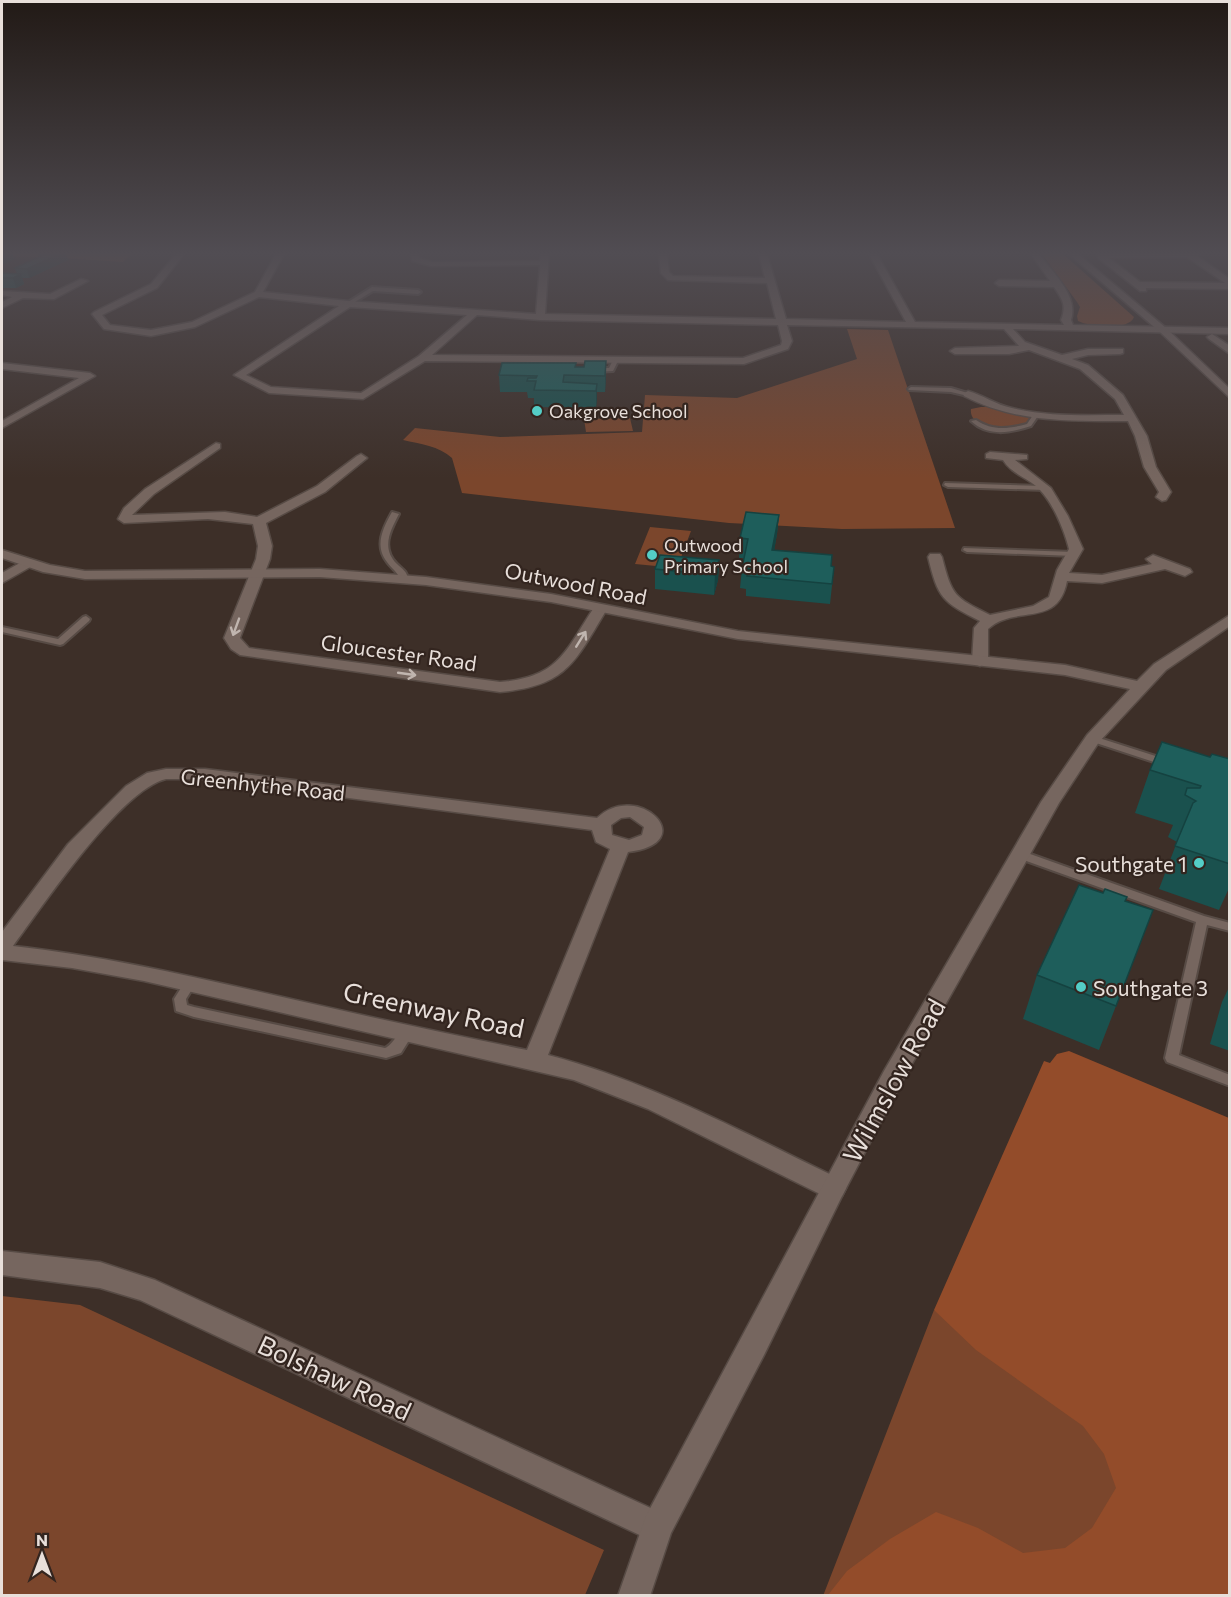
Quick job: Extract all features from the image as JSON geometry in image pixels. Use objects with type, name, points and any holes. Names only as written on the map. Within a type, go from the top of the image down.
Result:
[{"type":"street","points":[[118,329],[151,333],[173,329]]},
{"type":"street","points":[[310,329],[239,375],[269,390],[363,396],[423,358],[456,329]]},
{"type":"street","points":[[423,358],[546,365],[744,361],[785,347],[787,341],[785,329]]},
{"type":"street","points":[[1009,329],[1018,341],[1084,367],[1119,397],[1141,436],[1150,467],[1165,492],[1162,497]]},
{"type":"street","points":[[1056,329],[1230,331]]},
{"type":"street","points":[[1163,330],[1230,395]]},
{"type":"street","points":[[1212,337],[1230,351]]},
{"type":"street","points":[[954,351],[1009,351],[1030,347]]},
{"type":"street","points":[[1064,358],[1088,352],[1120,351]]},
{"type":"street","points":[[2,366],[90,376],[2,425]]},
{"type":"street","points":[[968,394],[994,407],[1035,416],[1132,418]]},
{"type":"street","points":[[216,446],[199,460],[142,496],[129,508],[124,519],[232,515],[258,521],[312,494],[361,458]]},
{"type":"street","points":[[990,456],[1023,457]]},
{"type":"street","points":[[980,661],[981,628],[989,620],[1047,605],[1057,596],[1061,577],[1076,549],[1073,539],[1045,488],[1015,468],[1007,456]]},
{"type":"street","points":[[257,572],[265,546],[258,521]]},
{"type":"street","name":"Outwood Road","points":[[2,554],[61,572],[86,575],[320,573],[404,579],[516,592],[759,638],[1074,671],[1141,687]]},
{"type":"street","points":[[935,557],[948,599],[989,620]]},
{"type":"street","points":[[1061,577],[1102,579],[1158,562],[1185,572]]},
{"type":"street","points":[[2,579],[27,563]]},
{"type":"street","name":"Gloucester Road","points":[[257,572],[232,638],[236,646],[245,652],[500,687],[522,687],[553,675],[565,665],[600,609]]},
{"type":"street","name":"Wilmslow Road","points":[[634,1596],[657,1527],[754,1345],[833,1188],[1050,802],[1093,739],[1160,667],[1230,619]]},
{"type":"street","name":"Greenhythe Road","points":[[2,946],[75,848],[108,813],[143,782],[166,774],[205,774],[601,825]]},
{"type":"street","points":[[632,811],[646,815],[653,821],[656,829],[654,836],[647,842],[635,846],[621,846],[603,838],[601,825],[617,812],[632,811]]},
{"type":"street","points":[[534,1060],[621,846]]},
{"type":"street","name":"Greenway Road","points":[[2,953],[72,960],[190,983],[406,1034],[534,1060],[578,1072],[633,1092],[833,1188]]},
{"type":"street","name":"Bolshaw Road","points":[[2,1263],[100,1275],[145,1289],[657,1527]]},
{"type":"lane","points":[[583,370],[611,370],[615,363]]},
{"type":"lane","points":[[911,389],[951,390],[968,394]]},
{"type":"lane","points":[[974,421],[988,430],[1006,431],[1029,425],[1035,416]]},
{"type":"lane","points":[[948,485],[1045,488]]},
{"type":"lane","points":[[395,514],[384,538],[384,551],[386,559],[403,573],[404,579]]},
{"type":"lane","points":[[967,550],[1074,554]]},
{"type":"lane","points":[[2,630],[60,642],[86,619]]},
{"type":"lane","points":[[1093,739],[1173,765]]},
{"type":"lane","points":[[1019,855],[1202,920],[1230,927]]},
{"type":"lane","points":[[1202,920],[1172,1059],[1230,1081]]},
{"type":"shaded area","points":[[847,329],[888,330],[955,528],[842,529],[729,523],[462,493],[452,458],[435,448],[403,440],[415,428],[500,437],[642,432],[645,395],[737,398],[857,359]]},
{"type":"shaded area","points":[[994,407],[1035,416],[1029,425],[999,431],[985,427],[973,418],[971,409]]},
{"type":"shaded area","points":[[630,418],[633,431],[586,432],[584,419]]},
{"type":"shaded area","points":[[650,527],[691,531],[677,568],[635,564]]},
{"type":"shaded area","points":[[1069,1051],[1229,1118],[1229,1595],[828,1595],[847,1571],[890,1539],[936,1512],[978,1528],[1023,1553],[1065,1548],[1092,1528],[1116,1488],[1104,1454],[1083,1426],[976,1350],[934,1310],[1044,1061],[1050,1063],[1057,1054]]},
{"type":"shaded area","points":[[2,1296],[80,1305],[604,1550],[585,1595],[2,1595]]},
{"type":"shaded area","points":[[934,1310],[1153,1423],[1105,1595],[823,1596]]},
{"type":"building","points":[[585,361],[606,361],[605,376],[564,375],[563,382],[597,384],[596,391],[534,390],[536,381],[527,381],[528,378],[537,376],[499,375],[502,363],[576,363],[575,367],[584,367]]},
{"type":"building","points":[[746,512],[779,515],[772,550],[832,555],[831,566],[834,567],[832,584],[747,576],[749,569],[742,568],[748,539],[740,538]]},
{"type":"building","points":[[660,555],[719,560],[715,575],[655,569]]},
{"type":"building","points":[[1162,742],[1210,757],[1212,754],[1230,759],[1230,864],[1175,846],[1193,803],[1196,801],[1185,795],[1187,788],[1200,788],[1201,786],[1150,770]]},
{"type":"building","points":[[1079,885],[1103,893],[1105,889],[1127,897],[1125,901],[1153,910],[1116,1006],[1037,975]]},
{"type":"place","name":"Oakgrove School","points":[[537,411]]},
{"type":"place","name":"Outwood Primary School","points":[[652,555]]},
{"type":"place","name":"Southgate 1","points":[[1199,863]]},
{"type":"place","name":"Southgate 3","points":[[1081,987]]}]
